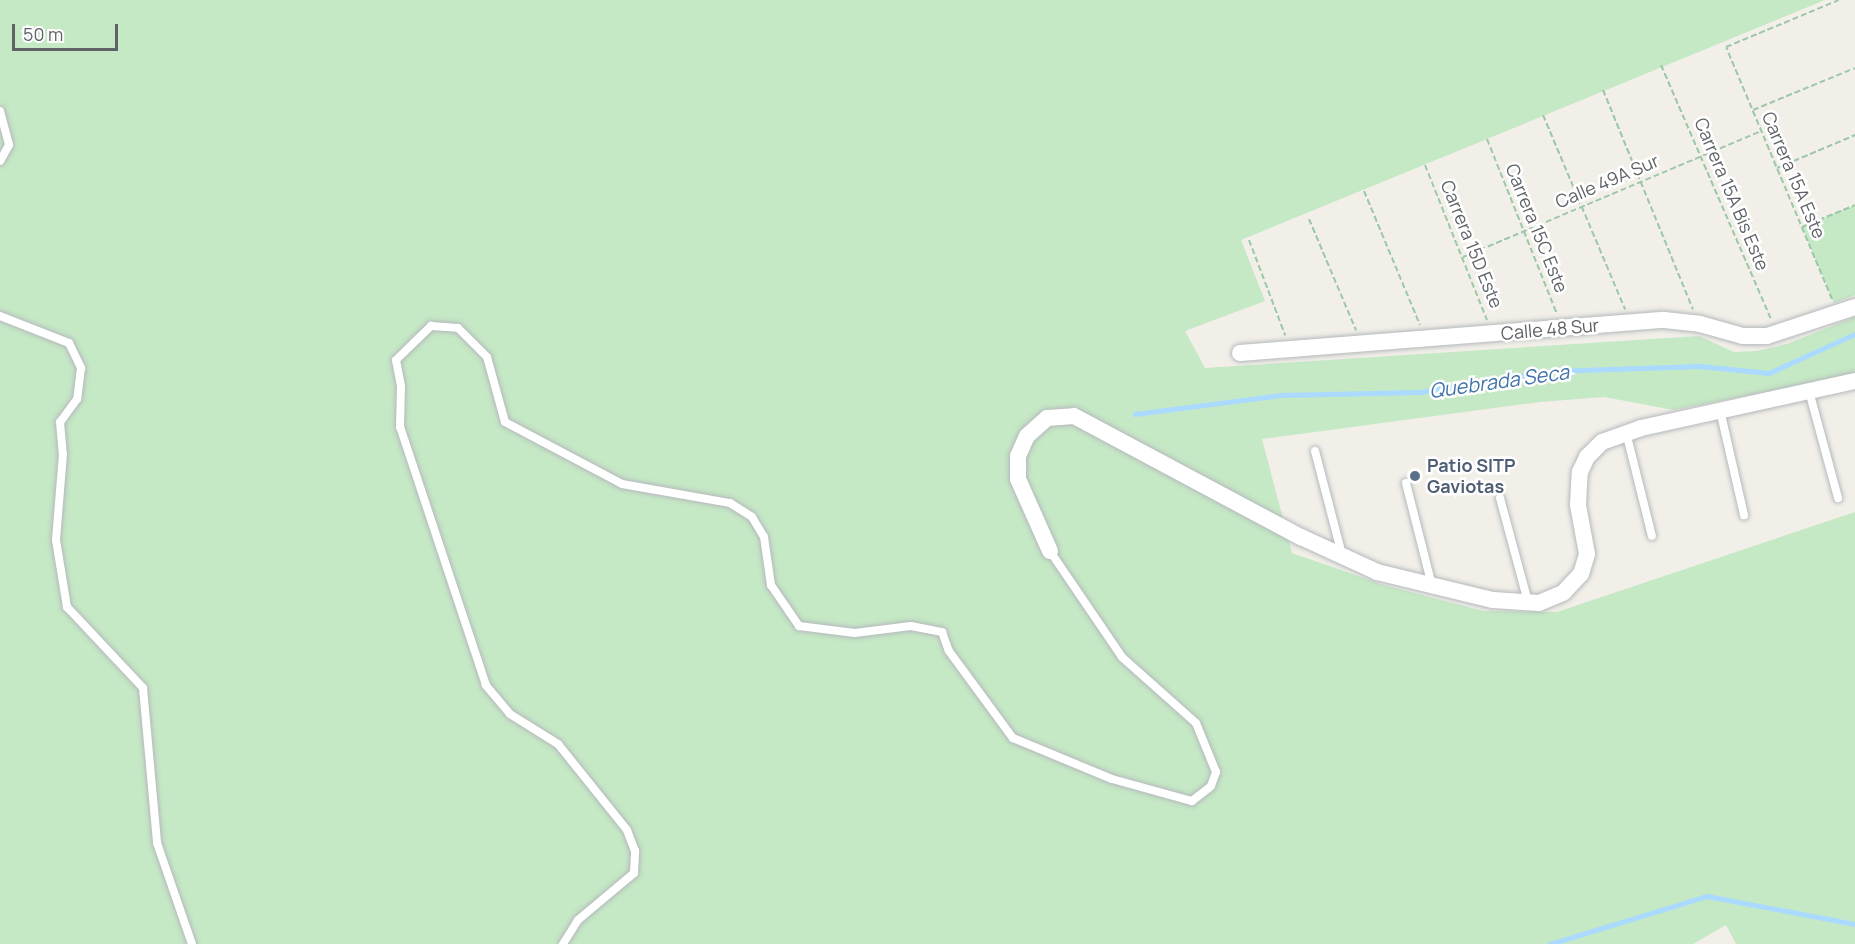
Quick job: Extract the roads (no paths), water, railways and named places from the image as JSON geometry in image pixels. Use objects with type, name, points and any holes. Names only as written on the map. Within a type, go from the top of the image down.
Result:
[{"type":"street","name":"Calle 48 Sur","points":[[1240,353],[1664,320],[1700,324],[1743,336],[1778,334],[1855,307]]},
{"type":"street","points":[[1050,551],[1018,479],[1018,456],[1027,436],[1047,418],[1074,416],[1342,556],[1391,576],[1493,600],[1539,603],[1563,593],[1581,574],[1587,554],[1578,505],[1580,472],[1593,450],[1626,432],[1855,381]]},
{"type":"lane","points":[[0,111],[9,145],[0,161]]},
{"type":"lane","points":[[0,316],[69,343],[81,368],[77,399],[60,422],[63,453],[56,540],[67,607],[143,688],[157,843],[192,944]]},
{"type":"lane","points":[[563,944],[578,920],[634,873],[635,851],[627,830],[558,744],[510,714],[486,685],[400,427],[401,386],[396,360],[431,326],[458,328],[487,357],[505,422],[622,484],[730,503],[752,517],[764,537],[771,585],[799,626],[855,633],[911,626],[942,632],[949,651],[1013,738],[1112,779],[1192,801],[1210,786],[1216,772],[1196,723],[1122,657],[1050,551]]},
{"type":"lane","points":[[1809,390],[1838,498]]},
{"type":"lane","points":[[1720,410],[1744,515]]},
{"type":"lane","points":[[1626,432],[1652,536]]},
{"type":"lane","points":[[1315,451],[1342,556]]},
{"type":"lane","points":[[1406,483],[1432,586]]},
{"type":"lane","points":[[1500,498],[1528,602]]},
{"type":"waterway","name":"Quebrada Seca","points":[[1135,414],[1282,395],[1420,392],[1552,371],[1700,366],[1769,373],[1855,334]]},
{"type":"waterway","points":[[1550,944],[1707,896],[1855,924]]},
{"type":"place","name":"Patio SITP Gaviotas","points":[[1415,476]]}]
